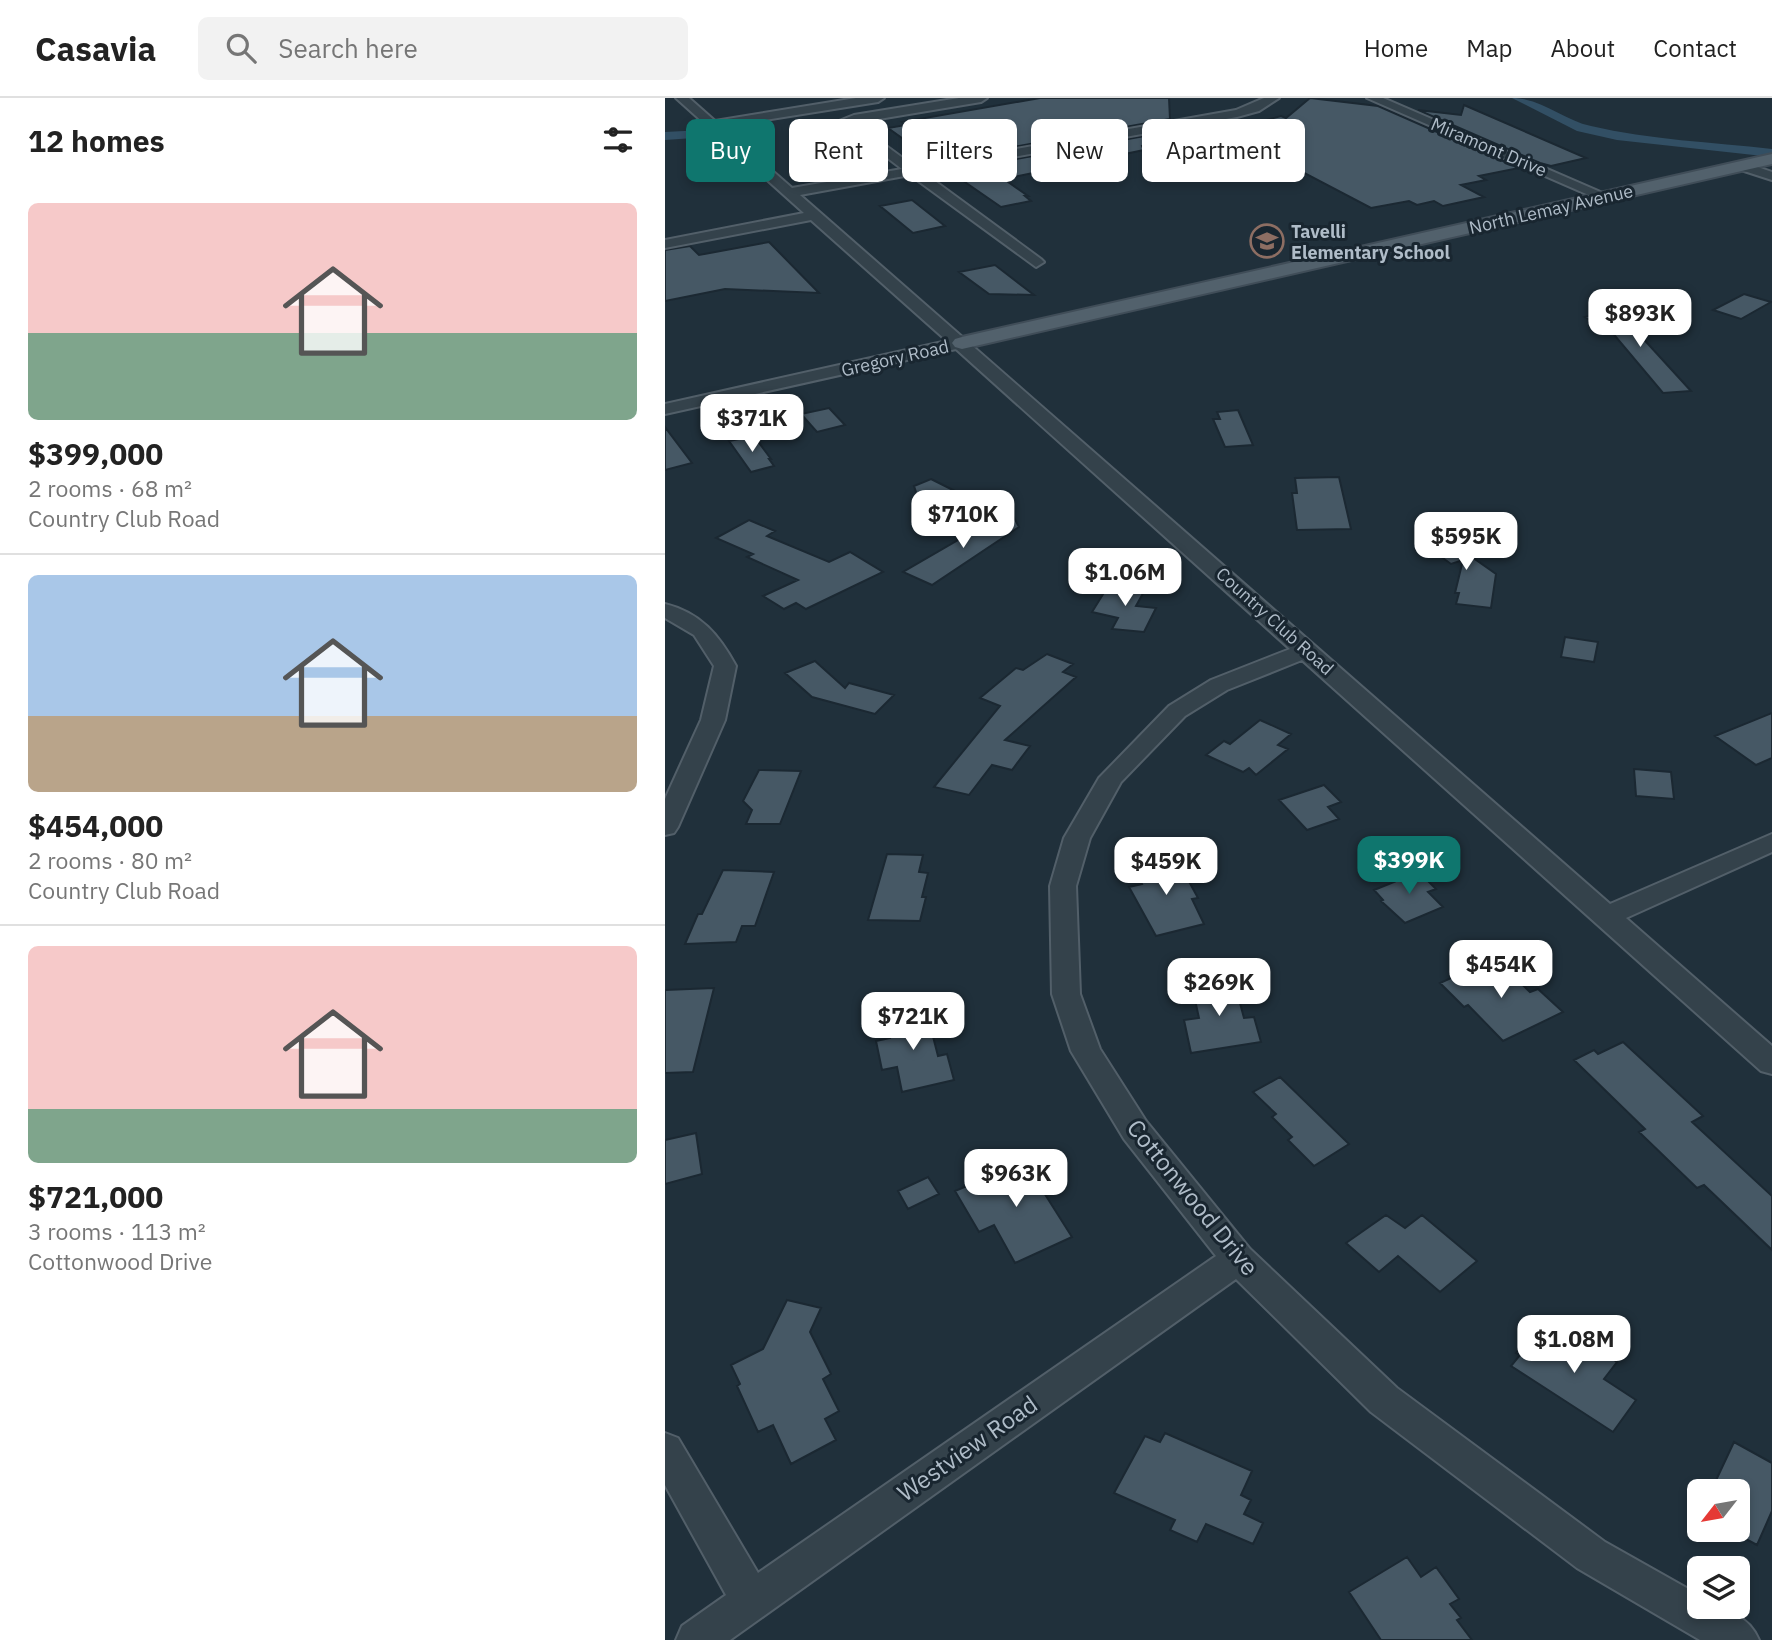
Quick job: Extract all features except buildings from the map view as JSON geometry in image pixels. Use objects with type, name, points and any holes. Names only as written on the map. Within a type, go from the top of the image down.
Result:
[{"type":"main road","name":"North Lemay Avenue","points":[[962,343],[1772,159]]},
{"type":"street","name":"Country Club Road","points":[[683,98],[706,119]]},
{"type":"street","points":[[750,119],[878,98]]},
{"type":"street","points":[[902,163],[845,121],[981,98]]},
{"type":"street","points":[[1017,152],[1237,113],[1261,106],[1272,98]]},
{"type":"street","name":"Miramont Drive","points":[[1373,98],[1605,197]]},
{"type":"street","points":[[1743,166],[1772,176]]},
{"type":"street","points":[[790,193],[902,173]]},
{"type":"street","name":"Country Club Road","points":[[775,180],[1772,1063]]},
{"type":"street","points":[[928,182],[1036,262]]},
{"type":"street","points":[[665,244],[816,215]]},
{"type":"street","name":"Gregory Road","points":[[665,409],[962,343]]},
{"type":"street","points":[[665,610],[685,617],[708,634],[725,666],[713,720],[665,827]]},
{"type":"street","name":"Cottonwood Drive","points":[[1307,650],[1219,685],[1177,711],[1111,778],[1077,838],[1063,886],[1066,994],[1086,1051],[1135,1130],[1238,1259],[1384,1400],[1591,1555],[1739,1640]]},
{"type":"street","points":[[1607,916],[1772,842]]},
{"type":"street","name":"Westview Road","points":[[696,1640],[1238,1259]]},
{"type":"street","points":[[665,1450],[752,1601]]},
{"type":"waterway","points":[[1518,98],[1582,128],[1617,136],[1772,153]]},
{"type":"waterway","points":[[665,136],[686,135]]},
{"type":"place","name":"Tavelli Elementary School","points":[[1267,241]]}]
